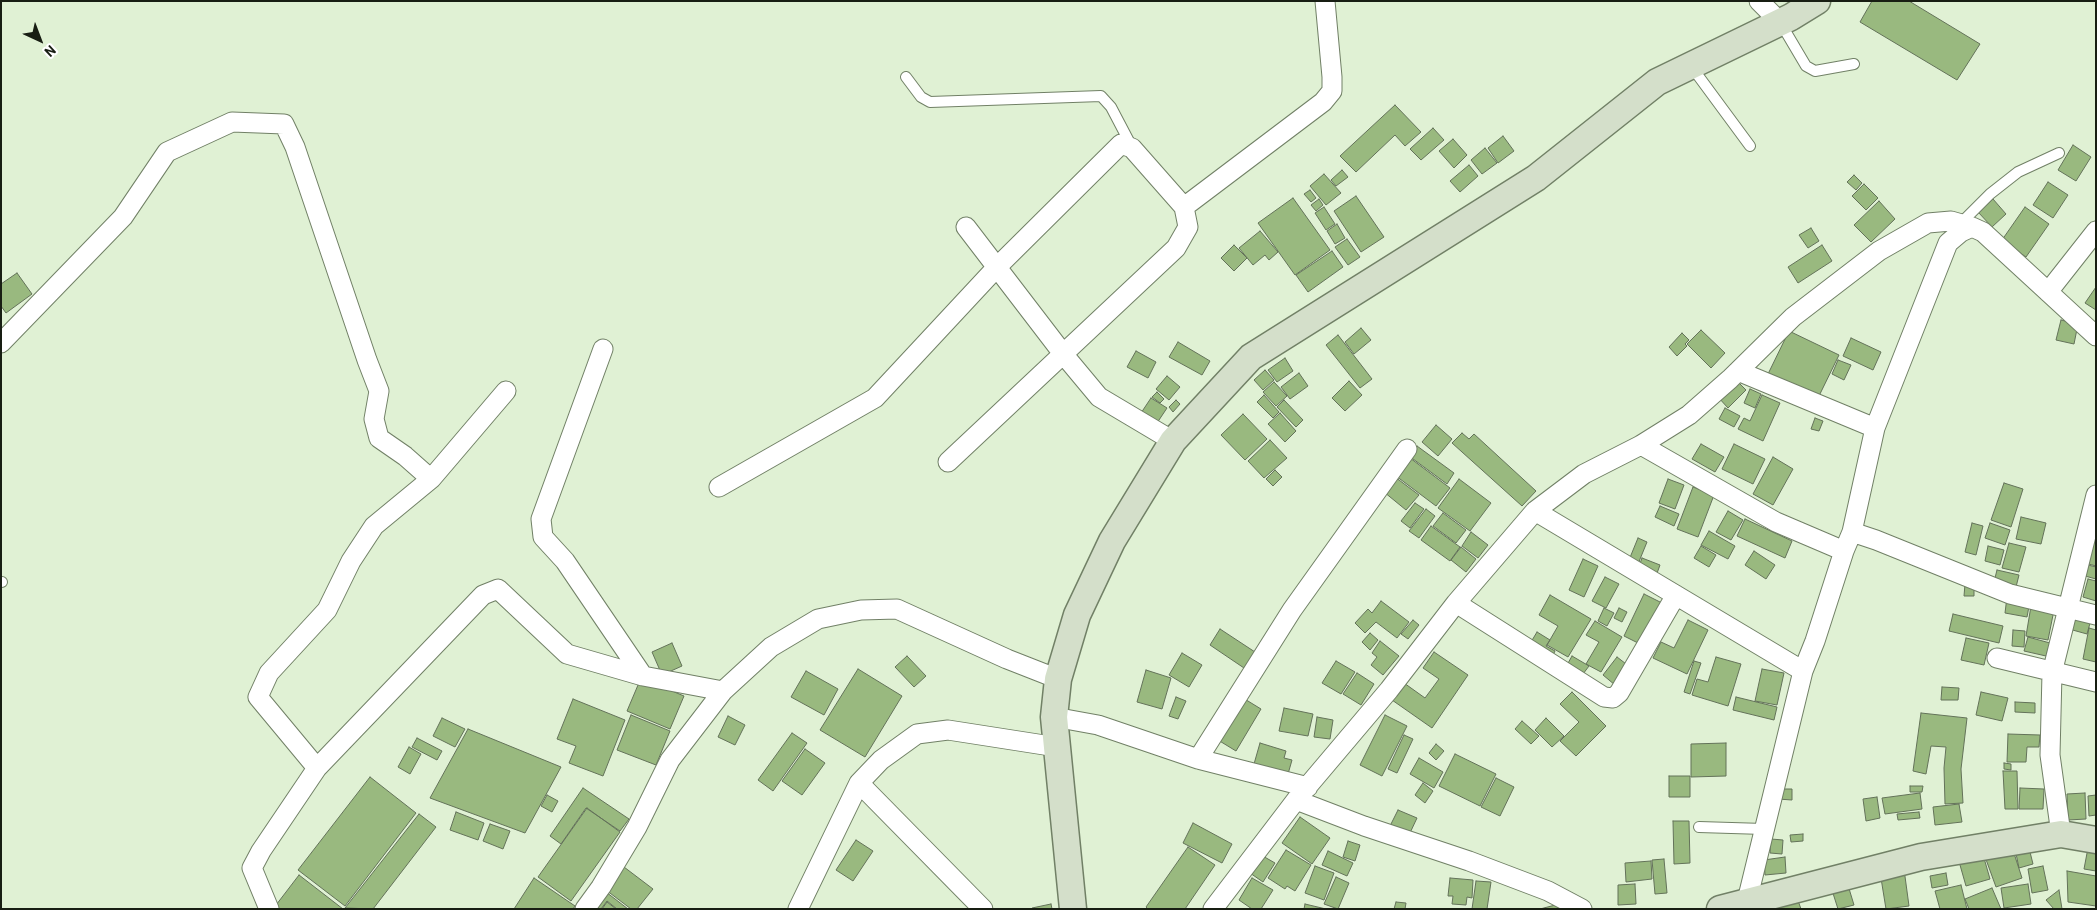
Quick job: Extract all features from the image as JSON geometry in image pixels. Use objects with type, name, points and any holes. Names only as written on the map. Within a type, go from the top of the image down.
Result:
[{"type":"street","points":[[1184,207],[1323,102],[1332,91],[1325,1]]},
{"type":"street","points":[[1759,1],[1780,22]]},
{"type":"street","points":[[1073,909],[1054,717],[1058,679],[1077,615],[1112,541],[1173,441],[1251,357],[1536,178],[1657,82],[1780,22],[1817,1]]},
{"type":"street","points":[[1,344],[123,217],[167,152],[232,122],[284,124],[295,147],[366,360],[379,391],[374,419],[379,438],[405,456],[431,479]]},
{"type":"street","points":[[719,487],[875,398],[996,267],[1121,144],[1132,148],[1184,207],[1188,228],[1176,248],[1064,356],[948,462]]},
{"type":"street","points":[[1213,909],[1302,794],[1389,690],[1456,603],[1535,511],[1584,474],[1641,445],[1689,415],[1738,372],[1793,317],[1879,250],[1928,223],[1951,221],[1967,225],[1983,232],[2096,336]]},
{"type":"street","points":[[1745,906],[1802,671],[1815,641],[1852,532],[1875,428],[1948,243],[1967,225]]},
{"type":"street","points":[[966,227],[1064,356],[1099,397],[1173,441]]},
{"type":"street","points":[[2048,292],[2096,231]]},
{"type":"street","points":[[603,349],[541,519],[543,537],[565,561],[644,676]]},
{"type":"street","points":[[1738,372],[1875,428]]},
{"type":"street","points":[[317,768],[258,697],[269,672],[326,610],[351,561],[374,526],[431,479],[506,391]]},
{"type":"street","points":[[1641,445],[1776,522],[1844,551]]},
{"type":"street","points":[[1198,759],[1292,610],[1406,449]]},
{"type":"street","points":[[2061,834],[2050,754],[2052,673],[2096,495]]},
{"type":"street","points":[[1535,511],[1802,671]]},
{"type":"street","points":[[1852,532],[2010,594],[2096,615]]},
{"type":"street","points":[[269,909],[252,868],[261,850],[317,768],[483,595],[498,589],[567,654],[644,676],[723,691]]},
{"type":"street","points":[[1456,603],[1604,697],[1613,698],[1619,693],[1676,594]]},
{"type":"street","points":[[585,909],[601,887],[637,827],[670,760],[723,691],[771,648],[818,619],[861,610],[897,609],[998,655],[1058,679]]},
{"type":"street","points":[[1997,658],[2052,673],[2096,682]]},
{"type":"street","points":[[1054,717],[1098,725],[1302,794],[1364,826],[1469,861],[1548,891],[1582,909]]},
{"type":"street","points":[[798,909],[859,783],[881,760],[916,734],[948,730],[1057,747]]},
{"type":"street","points":[[859,783],[983,909]]},
{"type":"street","points":[[1720,909],[1745,906],[1921,857],[2061,834],[2096,840]]},
{"type":"lane","points":[[1780,22],[1806,66],[1816,71],[1854,64]]},
{"type":"lane","points":[[1690,66],[1750,146]]},
{"type":"lane","points":[[906,77],[921,97],[930,102],[1101,96],[1111,107],[1132,148]]},
{"type":"lane","points":[[1967,225],[1990,194],[2018,172],[2059,153]]},
{"type":"lane","points":[[1698,827],[1764,829]]},
{"type":"building","points":[[1872,1],[1909,1],[1980,44],[1957,80],[1860,22]]},
{"type":"building","points":[[1395,105],[1421,132],[1405,146],[1395,135],[1356,172],[1340,156]]},
{"type":"building","points":[[1433,128],[1444,140],[1421,160],[1410,149]]},
{"type":"building","points":[[1503,136],[1514,151],[1498,163],[1488,148]]},
{"type":"building","points":[[1453,139],[1467,155],[1454,168],[1439,151]]},
{"type":"building","points":[[2073,145],[2091,157],[2076,181],[2058,170]]},
{"type":"building","points":[[1485,148],[1497,163],[1482,174],[1471,160]]},
{"type":"building","points":[[1469,165],[1478,176],[1460,192],[1450,181]]},
{"type":"building","points":[[1342,170],[1348,177],[1336,186],[1331,180]]},
{"type":"building","points":[[1324,174],[1341,193],[1326,205],[1310,186]]},
{"type":"building","points":[[1854,175],[1862,183],[1856,190],[1847,182]]},
{"type":"building","points":[[2048,182],[2068,195],[2053,218],[2033,205]]},
{"type":"building","points":[[1864,184],[1878,198],[1866,210],[1852,196]]},
{"type":"building","points":[[1310,190],[1316,198],[1311,202],[1304,194]]},
{"type":"building","points":[[1356,196],[1384,237],[1361,252],[1334,211]]},
{"type":"building","points":[[1293,198],[1330,250],[1295,275],[1258,223]]},
{"type":"building","points":[[1319,199],[1323,205],[1316,211],[1311,205]]},
{"type":"building","points":[[1993,199],[2006,214],[1992,227],[1978,212]]},
{"type":"building","points":[[1879,201],[1895,219],[1871,242],[1854,225]]},
{"type":"building","points":[[1324,207],[1335,224],[1326,230],[1315,213]]},
{"type":"building","points":[[2025,207],[2049,224],[2026,257],[2002,240]]},
{"type":"building","points":[[1337,224],[1345,238],[1335,244],[1327,231]]},
{"type":"building","points":[[1811,228],[1819,241],[1808,248],[1799,235]]},
{"type":"building","points":[[1260,231],[1278,252],[1269,260],[1265,255],[1253,265],[1239,248]]},
{"type":"building","points":[[1347,239],[1360,257],[1348,265],[1335,247]]},
{"type":"building","points":[[1234,245],[1247,258],[1234,271],[1221,258]]},
{"type":"building","points":[[1822,245],[1832,261],[1798,283],[1788,267]]},
{"type":"building","points":[[1332,251],[1343,267],[1308,292],[1296,275]]},
{"type":"building","points":[[17,273],[32,294],[6,313],[1,306],[1,284]]},
{"type":"building","points":[[2096,287],[2096,310],[2085,303]]},
{"type":"building","points":[[2061,320],[2078,324],[2074,344],[2056,340]]},
{"type":"building","points":[[1361,328],[1371,340],[1354,354],[1345,342]]},
{"type":"building","points":[[1701,330],[1725,353],[1711,368],[1687,344]]},
{"type":"building","points":[[1789,331],[1839,355],[1818,398],[1768,374]]},
{"type":"building","points":[[1682,333],[1689,340],[1685,344],[1687,346],[1677,356],[1669,347]]},
{"type":"building","points":[[1338,335],[1372,379],[1360,388],[1326,345]]},
{"type":"building","points":[[1851,338],[1881,352],[1873,370],[1843,356]]},
{"type":"building","points":[[1178,342],[1210,361],[1202,375],[1169,357]]},
{"type":"building","points":[[1136,351],[1156,362],[1148,378],[1127,367]]},
{"type":"building","points":[[1285,358],[1293,371],[1277,382],[1268,370]]},
{"type":"building","points":[[1838,360],[1851,365],[1844,380],[1832,374]]},
{"type":"building","points":[[1265,370],[1274,380],[1263,390],[1254,380]]},
{"type":"building","points":[[1299,373],[1308,386],[1290,399],[1281,387]]},
{"type":"building","points":[[1167,376],[1180,387],[1169,400],[1156,389]]},
{"type":"building","points":[[1736,380],[1746,390],[1728,408],[1718,397]]},
{"type":"building","points":[[1349,381],[1362,395],[1345,411],[1332,398]]},
{"type":"building","points":[[1274,382],[1287,396],[1276,406],[1263,392]]},
{"type":"building","points":[[1750,389],[1761,394],[1755,408],[1744,403]]},
{"type":"building","points":[[1157,392],[1164,399],[1160,403],[1152,397]]},
{"type":"building","points":[[1264,395],[1279,412],[1273,418],[1257,402]]},
{"type":"building","points":[[1762,395],[1780,403],[1763,441],[1738,429],[1744,418],[1750,421]]},
{"type":"building","points":[[1151,398],[1167,408],[1157,423],[1141,413]]},
{"type":"building","points":[[1176,400],[1180,404],[1173,412],[1169,407]]},
{"type":"building","points":[[1284,400],[1303,420],[1296,427],[1277,407]]},
{"type":"building","points":[[1725,408],[1740,416],[1734,427],[1719,419]]},
{"type":"building","points":[[1280,413],[1296,431],[1285,442],[1268,424]]},
{"type":"building","points":[[1243,414],[1267,439],[1245,460],[1221,435]]},
{"type":"building","points":[[1815,418],[1823,421],[1819,431],[1811,429]]},
{"type":"building","points":[[1436,425],[1452,439],[1438,456],[1422,442]]},
{"type":"building","points":[[1462,433],[1469,439],[1474,434],[1536,491],[1522,506],[1452,443]]},
{"type":"building","points":[[1270,440],[1287,458],[1264,478],[1248,461]]},
{"type":"building","points":[[1701,444],[1724,457],[1715,472],[1692,459]]},
{"type":"building","points":[[1734,444],[1765,459],[1753,484],[1722,469]]},
{"type":"building","points":[[1417,446],[1454,473],[1447,484],[1409,456]]},
{"type":"building","points":[[1773,457],[1793,469],[1773,505],[1753,494]]},
{"type":"building","points":[[1410,458],[1450,488],[1436,506],[1396,476]]},
{"type":"building","points":[[1275,470],[1282,477],[1273,486],[1266,479]]},
{"type":"building","points":[[1395,477],[1419,495],[1406,510],[1384,492]]},
{"type":"building","points":[[1459,479],[1491,503],[1470,531],[1438,508]]},
{"type":"building","points":[[1668,479],[1684,485],[1675,509],[1659,503]]},
{"type":"building","points":[[2004,483],[2023,489],[2011,527],[1991,520]]},
{"type":"building","points":[[1693,487],[1714,495],[1698,537],[1677,529]]},
{"type":"building","points":[[1415,503],[1424,509],[1410,528],[1401,521]]},
{"type":"building","points":[[1660,506],[1679,514],[1674,526],[1655,517]]},
{"type":"building","points":[[1426,509],[1435,516],[1419,538],[1409,531]]},
{"type":"building","points":[[1728,511],[1743,520],[1731,540],[1716,532]]},
{"type":"building","points":[[1443,513],[1466,530],[1456,543],[1433,526]]},
{"type":"building","points":[[2021,517],[2046,523],[2041,544],[2016,539]]},
{"type":"building","points":[[1745,519],[1792,541],[1785,558],[1737,536]]},
{"type":"building","points":[[1972,523],[1983,526],[1976,555],[1965,552]]},
{"type":"building","points":[[1990,523],[2010,530],[2005,545],[1985,538]]},
{"type":"building","points":[[1431,526],[1460,547],[1450,561],[1421,540]]},
{"type":"building","points":[[1709,531],[1735,546],[1728,559],[1701,545]]},
{"type":"building","points":[[1471,532],[1488,545],[1478,558],[1462,546]]},
{"type":"building","points":[[1638,538],[1647,542],[1638,564],[1629,560]]},
{"type":"building","points":[[2090,542],[2096,543],[2096,566],[2085,563]]},
{"type":"building","points":[[2009,543],[2026,547],[2019,572],[2002,568]]},
{"type":"building","points":[[1701,546],[1716,555],[1709,567],[1694,558]]},
{"type":"building","points":[[1988,546],[2004,550],[2000,565],[1985,561]]},
{"type":"building","points":[[1461,547],[1476,559],[1466,572],[1451,560]]},
{"type":"building","points":[[1754,551],[1775,565],[1766,579],[1745,565]]},
{"type":"building","points":[[1642,558],[1660,565],[1656,576],[1638,569]]},
{"type":"building","points":[[1583,559],[1598,566],[1584,597],[1569,590]]},
{"type":"building","points":[[2088,565],[2096,567],[2096,579],[2085,576]]},
{"type":"building","points":[[1997,570],[2019,575],[2015,591],[1993,586]]},
{"type":"building","points":[[1605,577],[1619,584],[1606,608],[1592,601]]},
{"type":"building","points":[[2088,579],[2096,581],[2096,601],[2083,597]]},
{"type":"building","points":[[1965,584],[1974,584],[1974,596],[1964,596]]},
{"type":"building","points":[[1644,594],[1662,603],[1642,645],[1624,636]]},
{"type":"building","points":[[1550,595],[1591,619],[1568,657],[1547,645],[1558,626],[1539,615]]},
{"type":"building","points":[[2007,597],[2030,601],[2027,617],[2005,613]]},
{"type":"building","points":[[1381,601],[1409,622],[1397,638],[1376,622],[1365,633],[1355,623],[1368,609],[1372,613]]},
{"type":"building","points":[[2031,606],[2054,610],[2048,640],[2026,636]]},
{"type":"building","points":[[1604,608],[1614,613],[1607,626],[1598,621]]},
{"type":"building","points":[[1619,608],[1627,612],[1622,622],[1614,618]]},
{"type":"building","points":[[2073,612],[2092,616],[2087,634],[2069,629]]},
{"type":"building","points":[[1953,614],[2003,626],[1999,643],[1949,631]]},
{"type":"building","points":[[1413,620],[1419,625],[1408,639],[1401,634]]},
{"type":"building","points":[[1688,620],[1708,630],[1687,674],[1653,658],[1661,642],[1674,648]]},
{"type":"building","points":[[1595,621],[1622,637],[1601,672],[1586,664],[1599,642],[1586,635]]},
{"type":"building","points":[[2089,628],[2096,630],[2096,662],[2083,659]]},
{"type":"building","points":[[1220,629],[1255,652],[1244,668],[1210,645]]},
{"type":"building","points":[[2013,630],[2025,631],[2024,647],[2012,646]]},
{"type":"building","points":[[1537,632],[1550,640],[1546,646],[1555,651],[1553,655],[1531,642]]},
{"type":"building","points":[[1370,633],[1378,640],[1370,650],[1362,642]]},
{"type":"building","points":[[2028,637],[2050,643],[2046,656],[2024,651]]},
{"type":"building","points":[[1966,638],[1989,643],[1984,665],[1961,660]]},
{"type":"building","points":[[1380,641],[1399,656],[1383,675],[1371,665],[1377,657],[1372,653]]},
{"type":"building","points":[[672,643],[682,666],[662,675],[652,652]]},
{"type":"building","points":[[1434,652],[1468,675],[1432,728],[1392,700],[1404,683],[1425,698],[1439,679],[1423,668]]},
{"type":"building","points":[[1182,653],[1202,665],[1189,687],[1169,675]]},
{"type":"building","points":[[907,656],[926,676],[914,687],[895,667]]},
{"type":"building","points":[[1572,656],[1589,666],[1583,674],[1567,665]]},
{"type":"building","points":[[1617,657],[1630,667],[1615,685],[1603,675]]},
{"type":"building","points":[[1716,657],[1741,664],[1728,706],[1692,695],[1697,679],[1708,682]]},
{"type":"building","points":[[1336,661],[1355,672],[1341,694],[1322,683]]},
{"type":"building","points":[[1694,661],[1701,663],[1690,694],[1684,692]]},
{"type":"building","points":[[858,669],[902,696],[865,757],[820,730]]},
{"type":"building","points":[[1762,669],[1784,673],[1777,705],[1755,701]]},
{"type":"building","points":[[1146,670],[1171,678],[1162,709],[1137,702]]},
{"type":"building","points":[[806,671],[838,689],[824,715],[791,697]]},
{"type":"building","points":[[1357,673],[1374,684],[1361,705],[1343,694]]},
{"type":"building","points":[[641,678],[684,696],[670,729],[627,711]]},
{"type":"building","points":[[1942,687],[1959,688],[1958,700],[1941,700]]},
{"type":"building","points":[[1572,692],[1606,726],[1576,756],[1560,741],[1579,722],[1560,704]]},
{"type":"building","points":[[1981,692],[2008,698],[2002,721],[1976,715]]},
{"type":"building","points":[[1176,697],[1186,701],[1178,719],[1169,716]]},
{"type":"building","points":[[1736,697],[1777,707],[1774,720],[1733,710]]},
{"type":"building","points":[[1243,698],[1261,709],[1236,751],[1218,740]]},
{"type":"building","points":[[573,699],[625,720],[603,776],[569,763],[576,746],[557,739]]},
{"type":"building","points":[[2015,702],[2035,703],[2035,713],[2015,712]]},
{"type":"building","points":[[1284,708],[1313,714],[1308,736],[1279,731]]},
{"type":"building","points":[[1921,713],[1967,718],[1961,769],[1963,803],[1945,804],[1944,768],[1946,747],[1931,746],[1926,774],[1913,771]]},
{"type":"building","points":[[631,715],[670,731],[656,765],[617,750]]},
{"type":"building","points":[[1385,715],[1407,726],[1382,776],[1360,765]]},
{"type":"building","points":[[728,716],[745,725],[735,745],[718,737]]},
{"type":"building","points":[[1317,717],[1333,720],[1330,739],[1314,737]]},
{"type":"building","points":[[442,718],[465,729],[455,747],[433,736]]},
{"type":"building","points":[[1546,718],[1564,736],[1552,747],[1535,730]]},
{"type":"building","points":[[1522,721],[1539,736],[1531,744],[1515,729]]},
{"type":"building","points":[[468,729],[561,767],[525,833],[430,798]]},
{"type":"building","points":[[792,733],[807,743],[773,791],[758,780]]},
{"type":"building","points":[[2008,734],[2040,735],[2039,747],[2027,747],[2026,762],[2007,762]]},
{"type":"building","points":[[1404,735],[1413,739],[1397,773],[1388,769]]},
{"type":"building","points":[[417,738],[442,751],[437,760],[412,747]]},
{"type":"building","points":[[1260,743],[1286,751],[1284,758],[1292,760],[1288,774],[1254,764]]},
{"type":"building","points":[[1726,743],[1726,776],[1691,777],[1691,744]]},
{"type":"building","points":[[1436,744],[1444,751],[1436,760],[1429,753]]},
{"type":"building","points":[[409,747],[421,754],[410,774],[398,767]]},
{"type":"building","points":[[805,749],[825,763],[802,795],[782,781]]},
{"type":"building","points":[[1455,754],[1496,774],[1480,806],[1439,786]]},
{"type":"building","points":[[1419,758],[1443,772],[1434,788],[1410,774]]},
{"type":"building","points":[[2004,763],[2011,764],[2011,770],[2004,769]]},
{"type":"building","points":[[2003,771],[2017,771],[2018,809],[2005,809]]},
{"type":"building","points":[[1669,776],[1690,776],[1690,797],[1669,797]]},
{"type":"building","points":[[370,777],[416,813],[345,906],[298,870]]},
{"type":"building","points":[[1496,778],[1514,787],[1500,816],[1481,807]]},
{"type":"building","points":[[1423,783],[1433,791],[1425,803],[1415,795]]},
{"type":"building","points":[[1910,786],[1923,786],[1922,792],[1910,792]]},
{"type":"building","points":[[583,788],[629,819],[620,831],[586,808],[561,844],[550,836]]},
{"type":"building","points":[[2020,788],[2044,789],[2043,809],[2019,809]]},
{"type":"building","points":[[1778,789],[1792,789],[1792,800],[1778,799]]},
{"type":"building","points":[[1920,793],[1922,809],[1885,814],[1882,798]]},
{"type":"building","points":[[2085,793],[2086,819],[2068,820],[2067,794]]},
{"type":"building","points":[[547,795],[558,801],[552,812],[541,806]]},
{"type":"building","points":[[2096,795],[2096,815],[2089,816],[2088,796]]},
{"type":"building","points":[[1877,797],[1880,818],[1866,821],[1863,799]]},
{"type":"building","points":[[1959,804],[1962,822],[1935,825],[1933,807]]},
{"type":"building","points":[[587,808],[620,832],[571,901],[538,877]]},
{"type":"building","points":[[1398,810],[1417,818],[1409,835],[1390,826]]},
{"type":"building","points":[[456,812],[484,823],[478,840],[450,830]]},
{"type":"building","points":[[1919,812],[1920,818],[1898,820],[1897,814]]},
{"type":"building","points":[[419,814],[436,827],[373,909],[345,908]]},
{"type":"building","points":[[1300,817],[1330,838],[1312,864],[1282,843]]},
{"type":"building","points":[[1673,821],[1689,821],[1690,863],[1674,864]]},
{"type":"building","points":[[1193,823],[1232,844],[1222,863],[1183,843]]},
{"type":"building","points":[[490,824],[510,831],[503,849],[483,841]]},
{"type":"building","points":[[1803,834],[1803,841],[1791,842],[1790,835]]},
{"type":"building","points":[[1771,839],[1783,840],[1782,854],[1770,853]]},
{"type":"building","points":[[856,840],[873,851],[853,881],[836,870]]},
{"type":"building","points":[[2027,840],[2033,864],[2019,868],[2014,844]]},
{"type":"building","points":[[1348,841],[1360,845],[1355,861],[1343,857]]},
{"type":"building","points":[[2011,844],[2022,878],[1996,887],[1984,854]]},
{"type":"building","points":[[1188,847],[1215,865],[1185,909],[1148,909],[1146,907]]},
{"type":"building","points":[[2088,848],[2096,850],[2096,871],[2084,869]]},
{"type":"building","points":[[1286,850],[1311,865],[1295,891],[1287,886],[1285,889],[1268,878]]},
{"type":"building","points":[[1328,851],[1353,863],[1347,876],[1322,865]]},
{"type":"building","points":[[1982,851],[1990,879],[1966,886],[1958,858]]},
{"type":"building","points":[[1261,855],[1275,863],[1263,882],[1250,873]]},
{"type":"building","points":[[1785,857],[1786,873],[1765,875],[1764,860]]},
{"type":"building","points":[[1664,859],[1667,893],[1655,894],[1652,860]]},
{"type":"building","points":[[1651,861],[1652,879],[1626,882],[1625,863]]},
{"type":"building","points":[[1315,866],[1334,873],[1324,900],[1305,893]]},
{"type":"building","points":[[2043,866],[2048,890],[2032,893],[2028,869]]},
{"type":"building","points":[[624,867],[653,889],[637,909],[631,909],[606,890]]},
{"type":"building","points":[[1904,869],[1909,906],[1886,909],[1880,872]]},
{"type":"building","points":[[2067,871],[2096,876],[2096,906],[2068,902]]},
{"type":"building","points":[[1946,873],[1948,885],[1932,888],[1930,876]]},
{"type":"building","points":[[299,875],[343,909],[273,909]]},
{"type":"building","points":[[1336,877],[1349,883],[1338,909],[1324,904]]},
{"type":"building","points":[[534,878],[575,906],[573,909],[514,909]]},
{"type":"building","points":[[1252,878],[1273,890],[1261,909],[1252,909],[1239,900]]},
{"type":"building","points":[[1450,878],[1473,880],[1472,898],[1467,897],[1466,905],[1452,904],[1453,896],[1448,896]]},
{"type":"building","points":[[1476,881],[1491,882],[1487,909],[1472,909]]},
{"type":"building","points":[[1847,882],[1854,905],[1838,909],[1831,887]]},
{"type":"building","points":[[1635,884],[1636,904],[1618,905],[1618,885]]},
{"type":"building","points":[[2028,884],[2031,904],[2004,908],[2001,888]]},
{"type":"building","points":[[1961,885],[1967,909],[1940,909],[1935,891]]},
{"type":"building","points":[[1992,888],[2001,909],[1969,909],[1965,899]]},
{"type":"building","points":[[2059,890],[2062,909],[2054,909],[2046,900]]},
{"type":"building","points":[[606,892],[628,909],[617,909],[607,901],[601,909],[593,909]]},
{"type":"building","points":[[1796,895],[1801,909],[1780,909],[1777,901]]},
{"type":"building","points":[[607,902],[616,909],[602,909]]},
{"type":"building","points":[[1396,902],[1406,903],[1405,909],[1394,909]]},
{"type":"building","points":[[1563,903],[1564,909],[1540,909]]},
{"type":"building","points":[[1051,904],[1052,909],[1032,909],[1032,908]]},
{"type":"building","points":[[1305,904],[1326,909],[1304,909]]}]
